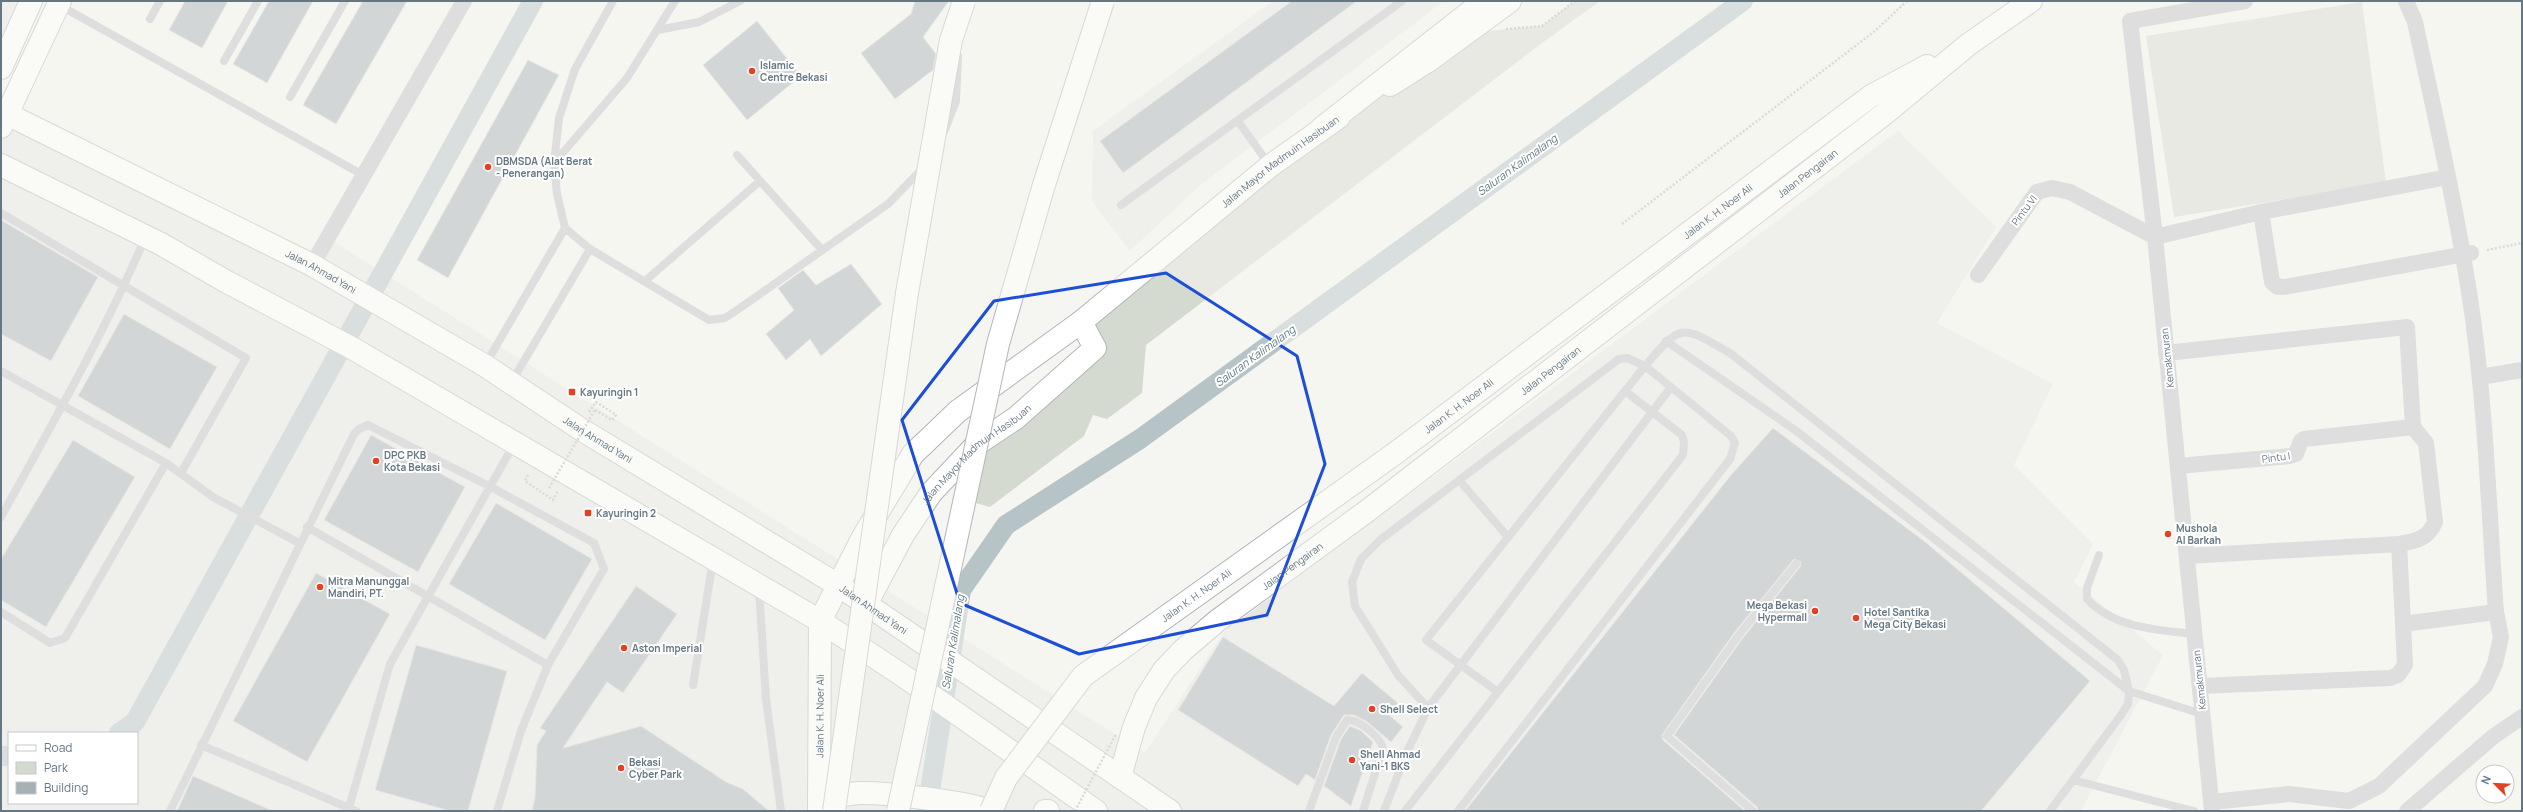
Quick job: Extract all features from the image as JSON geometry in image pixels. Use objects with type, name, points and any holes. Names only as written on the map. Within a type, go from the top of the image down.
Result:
[{"type":"main road","points":[[1,68],[31,1]]},
{"type":"main road","points":[[824,807],[906,293],[951,40],[964,1]]},
{"type":"main road","points":[[896,803],[1000,337],[1043,188],[1103,1]]},
{"type":"main road","points":[[1322,128],[1484,1]]},
{"type":"main road","name":"Jalan Mayor Madmuin Hasibuan","points":[[820,621],[863,537],[913,454],[958,411],[1081,322],[1270,166],[1322,128],[1428,61],[1510,1]]},
{"type":"main road","name":"Jalan Pengairan","points":[[1120,777],[1134,727],[1146,698],[1164,670],[1183,650],[1217,621],[1367,511],[1883,115],[1969,44],[2031,1]]},
{"type":"main road","points":[[3,117],[59,3]]},
{"type":"main road","name":"Jalan K. H. Noer Ali","points":[[984,809],[1083,676],[1397,452],[1871,96],[1969,44]]},
{"type":"main road","name":"Jalan Ahmad Yani","points":[[3,117],[192,204],[312,265],[484,365],[582,430],[838,585],[1170,811]]},
{"type":"main road","points":[[1,165],[145,238],[161,244],[352,348],[820,621],[1096,811]]},
{"type":"main road","name":"Jalan Mayor Madmuin Hasibuan","points":[[852,642],[865,604],[903,535],[931,493],[977,444],[1016,418],[1095,348],[1081,322]]},
{"type":"main road","name":"Jalan K. H. Noer Ali","points":[[820,621],[824,807]]},
{"type":"main road","points":[[824,807],[858,793],[896,803],[984,809]]},
{"type":"street","points":[[312,265],[464,1]]},
{"type":"street","name":"Kemakmuran","points":[[2212,807],[2155,237],[2130,21],[2245,1]]},
{"type":"street","points":[[2212,807],[2289,794],[2349,801],[2379,786],[2485,686],[2495,664],[2501,636],[2496,612],[2480,377],[2467,254],[2448,177],[2415,22],[2406,1]]},
{"type":"street","points":[[2155,237],[2261,212],[2448,177]]},
{"type":"street","name":"Pintu VI","points":[[1978,275],[2038,192],[2052,188],[2070,192],[2155,237]]},
{"type":"street","points":[[2261,212],[2272,282],[2278,286],[2285,287],[2467,254]]},
{"type":"street","points":[[2166,353],[2407,327],[2413,427],[2426,443],[2435,522],[2431,532],[2421,540],[2399,544],[2187,556]]},
{"type":"street","points":[[2480,377],[2522,370]]},
{"type":"street","name":"Pintu I","points":[[2178,466],[2290,456],[2296,454],[2301,441],[2304,439],[2413,427]]},
{"type":"street","points":[[2200,686],[2394,677],[2403,670],[2405,665],[2399,544]]},
{"type":"street","points":[[2403,624],[2496,612]]},
{"type":"street","points":[[2407,811],[2494,736],[2522,717]]},
{"type":"lane","points":[[150,19],[160,1]]},
{"type":"lane","points":[[224,61],[258,1]]},
{"type":"lane","points":[[290,97],[345,1]]},
{"type":"lane","points":[[613,1],[575,69],[559,118],[554,164],[557,194],[565,228],[590,249],[709,320],[725,318],[888,204],[916,177],[938,148],[956,101],[960,1]]},
{"type":"lane","points":[[554,164],[627,78],[675,1]]},
{"type":"lane","points":[[658,30],[699,22],[740,1]]},
{"type":"lane","points":[[1121,205],[1402,1]]},
{"type":"lane","points":[[59,3],[364,175]]},
{"type":"lane","points":[[1238,121],[1270,166]]},
{"type":"lane","points":[[737,154],[822,250]]},
{"type":"lane","points":[[644,281],[760,181]]},
{"type":"lane","points":[[1,213],[123,287],[246,358],[182,473]]},
{"type":"lane","points":[[484,365],[565,228]]},
{"type":"lane","points":[[1,517],[62,405],[123,287],[145,238]]},
{"type":"lane","points":[[511,383],[590,249]]},
{"type":"lane","points":[[1498,692],[1426,640],[1666,340],[1677,333],[1691,332],[1730,353],[2118,660],[2124,670],[2129,691],[2128,704],[2050,811]]},
{"type":"lane","points":[[1666,340],[1795,430],[2129,691],[2202,714]]},
{"type":"lane","points":[[1428,708],[1398,675],[1354,606],[1352,582],[1361,559],[1380,540],[1619,359],[1627,358],[1645,366],[1731,436],[1734,443],[1730,459],[1458,811]]},
{"type":"lane","points":[[1,371],[166,463],[182,473],[213,497],[299,543]]},
{"type":"lane","points":[[1384,811],[1406,754],[1428,708],[1671,387]]},
{"type":"lane","points":[[1406,811],[1683,455],[1684,442],[1682,435],[1654,411],[1625,391]]},
{"type":"lane","points":[[170,811],[299,543],[354,434],[363,426],[373,426],[492,487],[594,543],[604,569],[548,665],[521,731],[498,811]]},
{"type":"lane","points":[[201,745],[351,810],[390,664],[492,487],[515,442]]},
{"type":"lane","points":[[1,612],[50,643],[65,638],[166,463]]},
{"type":"lane","points":[[1459,480],[1508,537]]},
{"type":"lane","points":[[307,528],[548,665]]},
{"type":"lane","points":[[2099,554],[2087,588],[2087,599],[2096,609],[2115,620],[2162,631],[2194,634]]},
{"type":"lane","points":[[693,685],[713,559]]},
{"type":"lane","points":[[1753,811],[1666,736],[1738,636],[1796,564]]},
{"type":"lane","points":[[759,586],[766,699],[781,811]]},
{"type":"lane","points":[[1309,811],[1336,737],[1347,720],[1357,722],[1381,742],[1383,748],[1363,811]]},
{"type":"lane","points":[[2073,780],[2194,811]]},
{"type":"path","points":[[1504,29],[1542,26],[1576,1]]},
{"type":"path","points":[[1622,224],[1875,31],[1907,1]]},
{"type":"path","points":[[2467,254],[2522,243]]},
{"type":"path","points":[[544,485],[549,488],[595,410],[612,420],[616,415],[596,402]]},
{"type":"path","points":[[533,478],[528,475],[525,481],[552,500]]},
{"type":"path","points":[[1075,811],[1116,734]]},
{"type":"highlighted area","points":[[1166,273],[1297,356],[1325,464],[1267,615],[1079,654],[960,603],[902,420],[994,301]]},
{"type":"shaded area","points":[[1,1],[31,1],[1,68]]},
{"type":"shaded area","points":[[1273,1],[1444,1],[1198,187],[1130,251],[1092,201],[1093,131]]},
{"type":"shaded area","points":[[1,111],[311,265],[328,238],[1145,753],[1223,633],[1898,131],[1996,227],[1937,323],[2053,384],[2014,465],[2093,544],[2074,582],[2163,655],[2081,811],[1,811]]},
{"type":"green space","points":[[1575,1],[1600,1],[1542,43],[1146,345],[1142,393],[1107,419],[1093,415],[1084,436],[990,507],[965,500],[977,444],[1095,348],[1081,322],[1270,166],[1466,33],[1542,26]]},
{"type":"green space","points":[[2362,2],[2386,183],[2174,217],[2146,36]]},
{"type":"building","points":[[185,1],[228,1],[202,48],[169,30]]},
{"type":"building","points":[[269,1],[313,1],[267,83],[233,64]]},
{"type":"building","points":[[363,1],[407,1],[336,124],[303,105]]},
{"type":"building","points":[[915,1],[949,1],[923,37],[936,54],[933,70],[895,99],[861,53],[911,14]]},
{"type":"building","points":[[1292,1],[1357,1],[1123,173],[1100,141]]},
{"type":"building","name":"Islamic Centre Bekasi","points":[[757,21],[801,76],[747,120],[703,65]]},
{"type":"building","name":"DBMSDA (Alat Berat - Penerangan)","points":[[528,60],[559,75],[448,278],[417,260]]},
{"type":"building","points":[[1,220],[98,277],[51,361],[1,334]]},
{"type":"building","points":[[851,264],[882,304],[821,356],[810,339],[786,360],[766,334],[794,310],[778,288],[803,270],[816,285]]},
{"type":"building","points":[[124,314],[217,367],[170,449],[78,396]]},
{"type":"building","name":"Mega Bekasi Hypermall","points":[[1773,428],[1924,541],[2090,681],[1981,811],[1758,811],[1757,807],[1674,735],[1742,639],[1800,567],[1801,562],[1794,559],[1734,633],[1662,735],[1663,740],[1745,811],[1465,811],[1731,475]]},
{"type":"building","points":[[371,435],[465,487],[418,572],[324,520]]},
{"type":"building","points":[[73,440],[135,477],[46,627],[1,600],[1,559]]},
{"type":"building","points":[[496,503],[592,559],[545,640],[449,584]]},
{"type":"building","points":[[316,573],[390,614],[307,762],[233,721]]},
{"type":"building","name":"Bekasi Cyber Park","points":[[636,586],[677,614],[623,693],[607,682],[563,748],[641,726],[726,782],[743,789],[769,811],[532,811],[535,797],[537,745],[546,731],[540,728]]},
{"type":"building","points":[[1223,637],[1334,706],[1362,673],[1398,703],[1388,714],[1403,727],[1391,742],[1366,721],[1354,715],[1344,715],[1331,735],[1315,780],[1306,774],[1298,786],[1178,710]]},
{"type":"building","points":[[416,645],[507,671],[468,811],[450,811],[375,790]]},
{"type":"building","name":"Shell Ahmad Yani-1 BKS","points":[[1350,726],[1360,730],[1373,742],[1351,806],[1324,786],[1341,739]]},
{"type":"building","points":[[193,776],[273,811],[177,811]]},
{"type":"waterway","points":[[120,732],[135,722],[533,1]]},
{"type":"waterway","name":"Saluran Kalimalang","points":[[927,811],[961,590],[1006,525],[1140,439],[1743,1]]},
{"type":"waterway","points":[[1,756],[8,756]]},
{"type":"place","name":"Islamic Centre Bekasi","points":[[752,71]]},
{"type":"place","name":"DBMSDA (Alat Berat - Penerangan)","points":[[488,167]]},
{"type":"place","name":"Kayuringin 1","points":[[572,392]]},
{"type":"place","name":"DPC PKB Kota Bekasi","points":[[376,461]]},
{"type":"place","name":"Kayuringin 2","points":[[588,513]]},
{"type":"place","name":"Mushola Al Barkah","points":[[2168,534]]},
{"type":"place","name":"Mitra Manunggal Mandiri, PT.","points":[[320,587]]},
{"type":"place","name":"Mega Bekasi Hypermall","points":[[1815,611]]},
{"type":"place","name":"Hotel Santika Mega City Bekasi","points":[[1856,618]]},
{"type":"place","name":"Aston Imperial","points":[[624,648]]},
{"type":"place","name":"Shell Select","points":[[1372,709]]},
{"type":"place","name":"Shell Ahmad Yani-1 BKS","points":[[1352,760]]},
{"type":"place","name":"Bekasi Cyber Park","points":[[621,768]]}]
